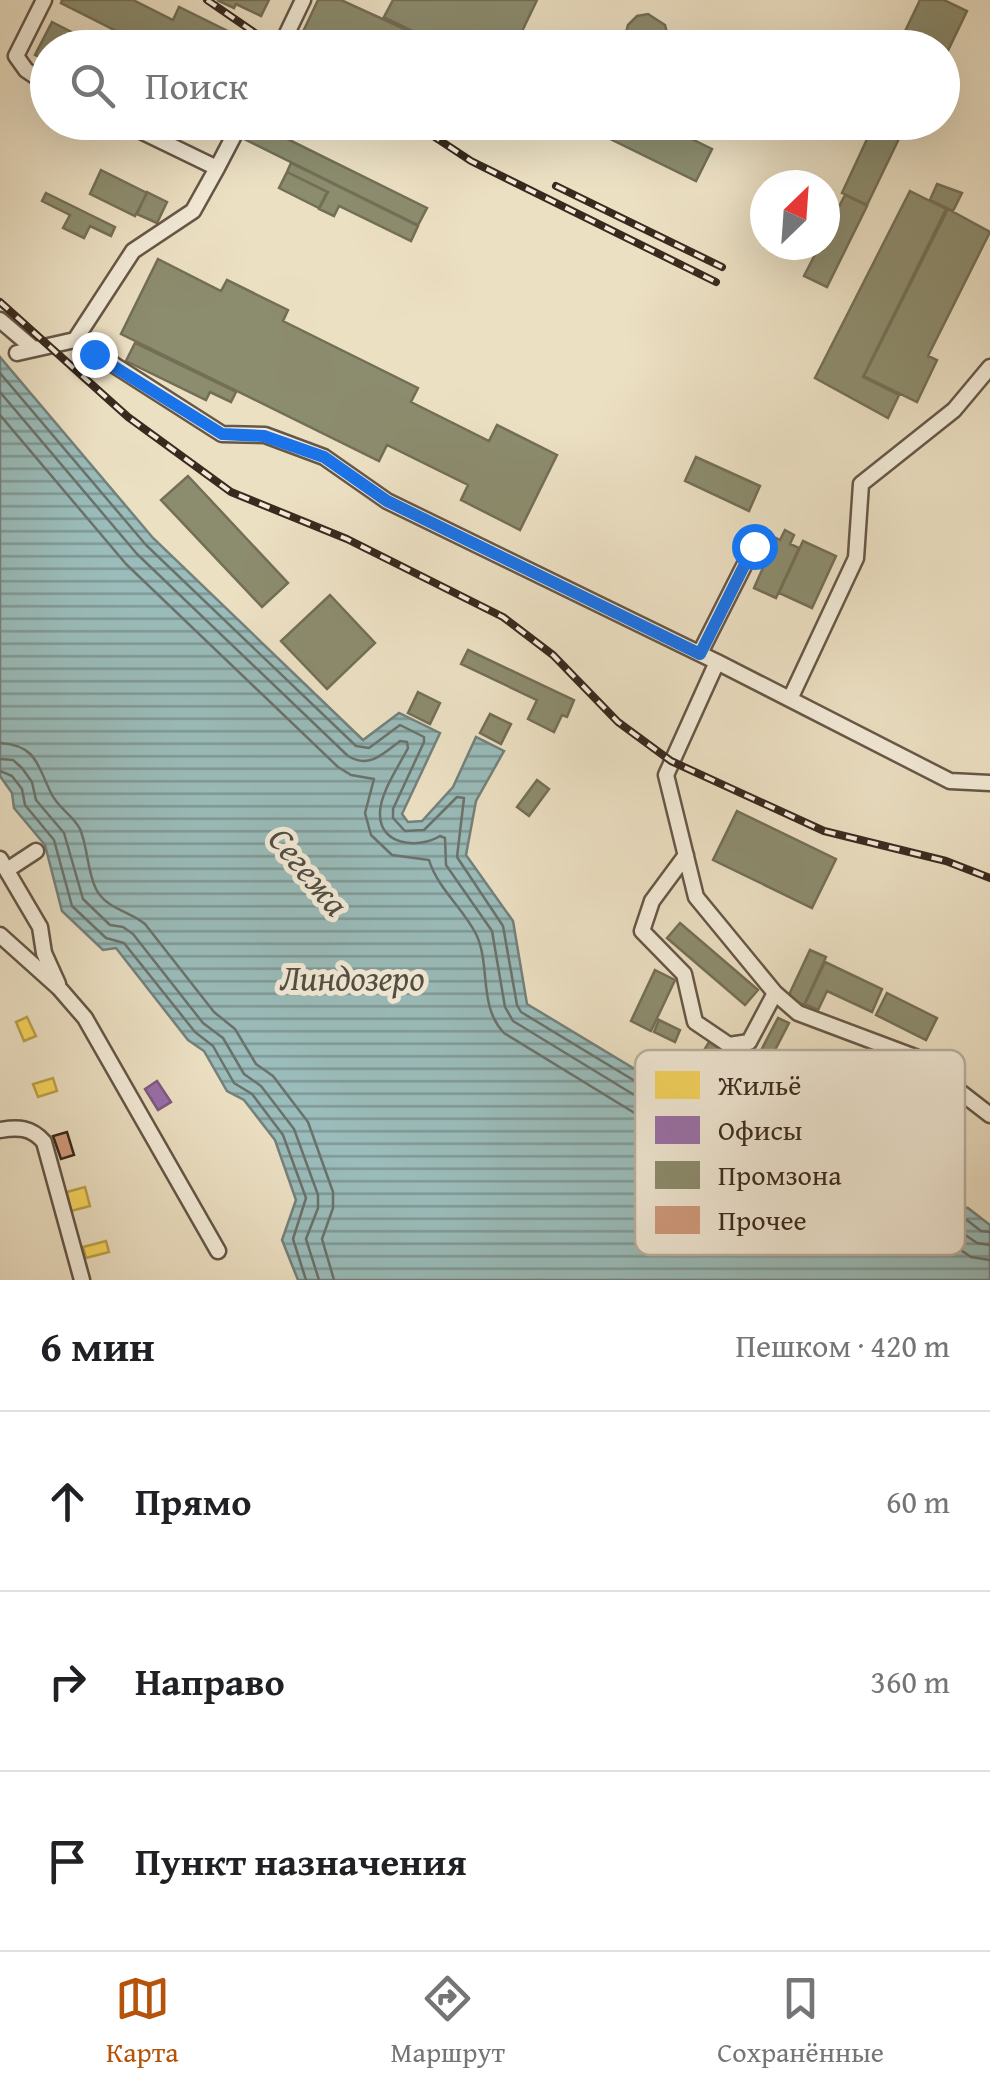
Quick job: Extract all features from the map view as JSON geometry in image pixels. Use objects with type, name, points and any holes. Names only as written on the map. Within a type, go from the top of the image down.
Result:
[{"type":"street","points":[[30,73],[16,56],[44,0]]},
{"type":"street","points":[[289,30],[303,0]]},
{"type":"street","points":[[159,140],[217,168]]},
{"type":"street","points":[[18,352],[75,340],[133,251],[193,210],[232,140]]},
{"type":"street","points":[[0,320],[34,349]]},
{"type":"street","points":[[75,340],[222,434],[264,436],[324,457],[387,501],[950,780],[990,783]]},
{"type":"street","points":[[790,699],[856,558],[861,484],[954,410],[990,367]]},
{"type":"street","points":[[700,654],[754,546]]},
{"type":"street","points":[[717,662],[666,775],[696,897],[775,993],[798,1012],[897,1050]]},
{"type":"street","points":[[36,851],[4,865],[40,926],[44,952],[59,988]]},
{"type":"street","points":[[686,854],[652,901],[642,930],[684,974],[695,1022],[729,1045],[749,1042],[775,993]]},
{"type":"street","points":[[0,936],[59,988],[85,1018],[218,1251]]},
{"type":"street","points":[[20,955],[36,960],[44,952]]},
{"type":"street","points":[[965,1096],[990,1115]]},
{"type":"street","points":[[0,1130],[26,1128],[44,1142],[82,1280]]},
{"type":"water","name":"Линдозеро","points":[[0,357],[153,538],[363,740],[399,713],[440,733],[402,814],[408,822],[422,821],[453,787],[476,737],[504,751],[476,801],[466,855],[513,921],[527,1004],[635,1069],[635,1255],[965,1255],[965,1208],[990,1225],[990,1280],[298,1280],[282,1240],[296,1200],[275,1140],[244,1100],[227,1091],[204,1051],[188,1040],[116,948],[103,950],[62,911],[45,845],[14,808],[12,793],[0,776]]},
{"type":"building: Жильё","points":[[27,1017],[36,1036],[24,1041],[16,1022]]},
{"type":"building: Жильё","points":[[53,1078],[57,1091],[38,1097],[33,1084]]},
{"type":"building: Жильё","points":[[85,1187],[90,1206],[71,1211],[67,1192]]},
{"type":"building: Жильё","points":[[106,1241],[109,1252],[86,1258],[83,1247]]},
{"type":"building: Офисы","points":[[157,1081],[171,1102],[158,1110],[145,1089]]},
{"type":"building: Промзона","points":[[133,0],[173,20],[179,7],[226,30],[114,30],[61,3]]},
{"type":"building: Промзона","points":[[217,0],[269,0],[261,16]]},
{"type":"building: Промзона","points":[[318,0],[341,0],[407,30],[304,30]]},
{"type":"building: Промзона","points":[[393,0],[537,0],[523,30],[410,30],[384,17]]},
{"type":"building: Промзона","points":[[920,0],[944,0],[967,11],[958,30],[906,30]]},
{"type":"building: Промзона","points":[[648,14],[666,30],[627,30],[637,16]]},
{"type":"building: Промзона","points":[[52,22],[68,30],[48,30]]},
{"type":"building: Промзона","points":[[246,140],[289,140],[427,208],[418,225]]},
{"type":"building: Промзона","points":[[612,140],[694,140],[712,149],[696,181]]},
{"type":"building: Промзона","points":[[867,140],[898,140],[867,205],[842,193]]},
{"type":"building: Промзона","points":[[291,163],[418,226],[411,241],[339,206],[334,216],[319,209],[328,192],[287,172]]},
{"type":"building: Промзона","points":[[101,170],[147,193],[135,216],[90,194]]},
{"type":"building: Промзона","points":[[287,172],[327,192],[319,208],[279,188]]},
{"type":"building: Промзона","points":[[937,184],[962,193],[953,211],[930,200]]},
{"type":"building: Промзона","points":[[910,191],[946,209],[863,377],[899,395],[888,418],[815,378]]},
{"type":"building: Промзона","points":[[147,192],[167,202],[157,223],[137,214]]},
{"type":"building: Промзона","points":[[46,193],[115,227],[111,236],[90,226],[84,238],[63,228],[70,215],[42,201]]},
{"type":"building: Промзона","points":[[845,195],[867,206],[827,287],[804,276],[812,260],[840,260],[840,205]]},
{"type":"building: Промзона","points":[[948,209],[990,232],[928,356],[937,360],[917,402],[864,376]]},
{"type":"building: Промзона","points":[[158,259],[221,291],[227,280],[288,310],[283,321],[418,388],[411,402],[489,441],[497,425],[557,455],[520,530],[461,500],[468,485],[387,445],[379,461],[121,334]]},
{"type":"building: Промзона","points":[[135,343],[236,392],[231,402],[210,392],[206,400],[126,361]]},
{"type":"building: Промзона","points":[[696,457],[760,486],[749,511],[685,481]]},
{"type":"building: Промзона","points":[[188,476],[288,583],[262,607],[161,500]]},
{"type":"building: Промзона","points":[[785,530],[794,535],[790,544],[799,548],[776,598],[754,588],[776,538],[780,540]]},
{"type":"building: Промзона","points":[[803,541],[836,556],[812,608],[779,593]]},
{"type":"building: Промзона","points":[[330,595],[375,643],[327,689],[281,641]]},
{"type":"building: Промзона","points":[[468,650],[574,700],[567,717],[562,715],[554,732],[528,719],[537,700],[461,664]]},
{"type":"building: Промзона","points":[[418,692],[440,703],[430,724],[408,713]]},
{"type":"building: Промзона","points":[[490,714],[511,724],[501,744],[480,733]]},
{"type":"building: Промзона","points":[[537,780],[549,789],[529,816],[517,807]]},
{"type":"building: Промзона","points":[[737,811],[836,859],[812,908],[713,860]]},
{"type":"building: Промзона","points":[[680,923],[758,990],[745,1005],[667,938]]},
{"type":"building: Промзона","points":[[810,950],[826,957],[804,1005],[788,997]]},
{"type":"building: Промзона","points":[[825,962],[882,989],[872,1012],[827,991],[818,1010],[805,1004]]},
{"type":"building: Промзона","points":[[655,970],[675,980],[651,1031],[631,1021]]},
{"type":"building: Промзона","points":[[887,993],[937,1018],[926,1040],[876,1015]]},
{"type":"building: Промзона","points":[[778,1018],[789,1023],[775,1050],[761,1050]]},
{"type":"building: Промзона","points":[[659,1020],[680,1030],[675,1042],[654,1032]]},
{"type":"building: Промзона","points":[[709,1042],[723,1050],[704,1050]]},
{"type":"building: Прочее","points":[[67,1132],[74,1155],[61,1159],[53,1136]]},
{"type":"railway","points":[[207,0],[251,30]]},
{"type":"railway","points":[[439,140],[471,161],[716,282]]},
{"type":"railway","points":[[556,186],[722,267]]},
{"type":"railway","points":[[0,302],[128,417],[231,492],[347,539],[503,617],[553,655],[618,722],[671,761],[824,831],[946,861],[990,878]]},
{"type":"route","points":[[94,354],[222,434],[264,436],[324,457],[387,501],[700,654],[754,546]]},
{"type":"water label","name":"Сегежа","points":[[309,871]]}]
